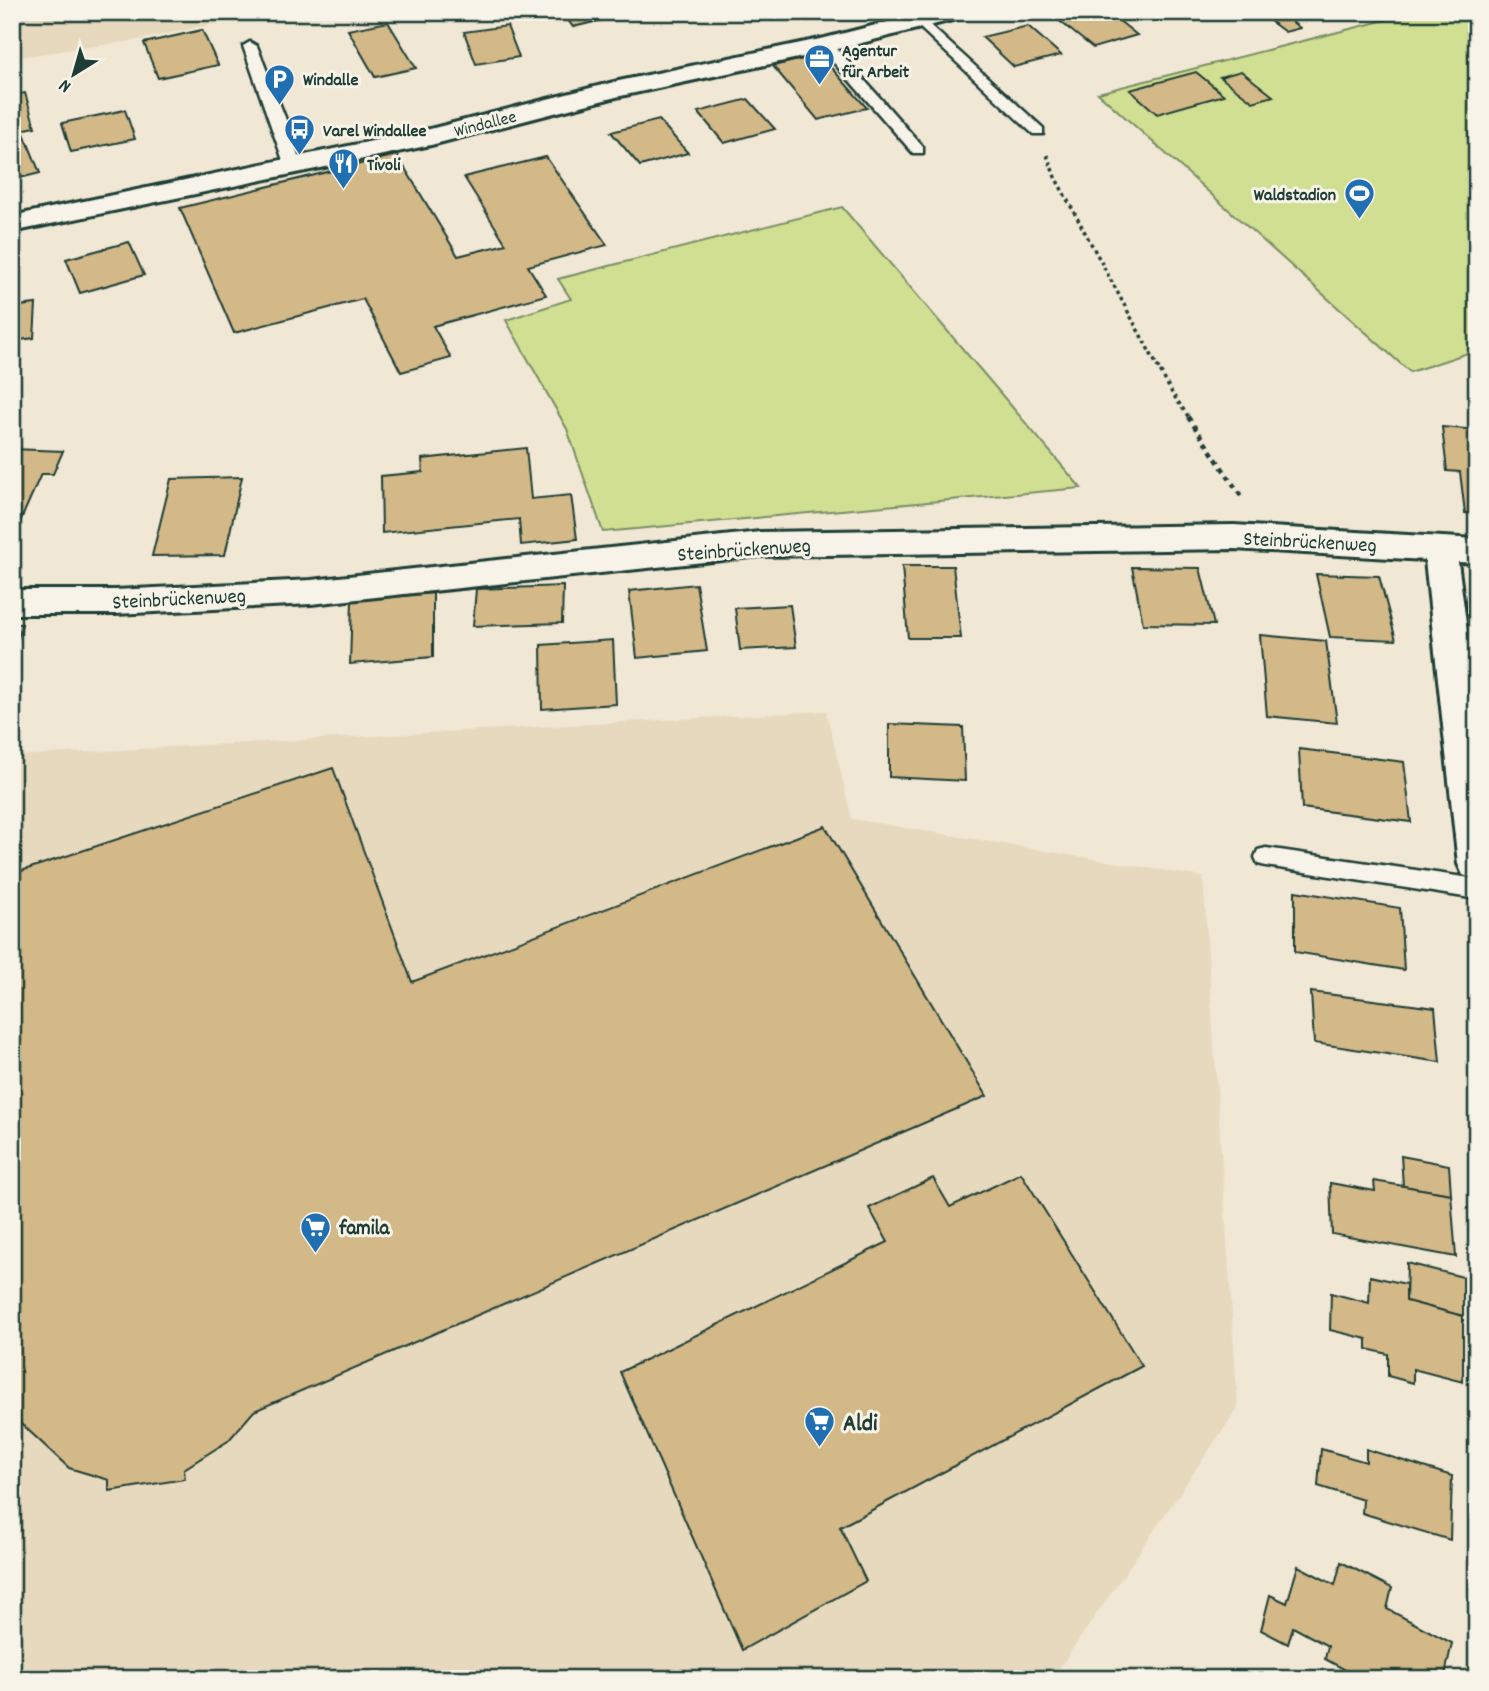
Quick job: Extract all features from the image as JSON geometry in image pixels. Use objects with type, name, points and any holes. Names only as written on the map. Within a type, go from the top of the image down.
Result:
[{"type":"street","name":"Windallee","points":[[12,224],[430,137],[614,90],[825,45],[956,12]]},
{"type":"street","name":"Steinbrückenweg","points":[[12,602],[115,601],[311,592],[760,544],[1234,537],[1477,551]]},
{"type":"street","points":[[1440,547],[1477,864]]},
{"type":"lane","points":[[922,21],[1038,131]]},
{"type":"lane","points":[[825,45],[918,150]]},
{"type":"lane","points":[[250,46],[287,144],[292,166]]},
{"type":"lane","points":[[1266,857],[1477,889]]},
{"type":"path","points":[[1038,131],[1055,177],[1172,393],[1269,540]]},
{"type":"shaded area","points":[[12,12],[270,12],[138,40],[12,58]]},
{"type":"shaded area","points":[[826,711],[852,819],[1203,877],[1238,1408],[1052,1679],[12,1679],[12,756]]},
{"type":"green space","name":"Waldstadion","points":[[1417,12],[1477,12],[1477,350],[1410,372],[1098,93]]},
{"type":"green space","points":[[842,207],[1081,488],[603,532],[567,429],[506,320],[571,299],[558,279]]},
{"type":"building","points":[[562,12],[621,12],[623,15],[573,27]]},
{"type":"building","points":[[1082,12],[1108,12],[1137,35],[1093,48],[1057,19]]},
{"type":"building","points":[[1258,12],[1288,12],[1282,14],[1300,28],[1285,32]]},
{"type":"building","points":[[388,22],[416,68],[375,77],[348,30]]},
{"type":"building","points":[[507,26],[519,57],[476,64],[464,32]]},
{"type":"building","points":[[1028,26],[1061,55],[1014,67],[982,37]]},
{"type":"building","points":[[202,30],[218,65],[158,78],[144,43]]},
{"type":"building","name":"Agentur für Arbeit","points":[[820,55],[867,108],[818,120],[773,66]]},
{"type":"building","points":[[1241,71],[1273,96],[1253,102],[1220,77]]},
{"type":"building","points":[[1196,72],[1224,95],[1157,114],[1130,90]]},
{"type":"building","points":[[25,93],[35,127],[12,132],[12,95]]},
{"type":"building","points":[[748,99],[775,129],[724,143],[698,112]]},
{"type":"building","points":[[125,110],[135,139],[71,152],[62,123]]},
{"type":"building","points":[[659,120],[688,153],[640,166],[611,132]]},
{"type":"building","points":[[23,131],[40,173],[12,180],[12,133]]},
{"type":"building","points":[[397,155],[458,256],[506,244],[464,177],[546,157],[607,245],[528,266],[546,295],[433,326],[451,358],[401,372],[363,299],[234,333],[180,208]]},
{"type":"building","points":[[129,242],[144,275],[80,293],[66,259]]},
{"type":"building","points":[[36,304],[34,338],[12,341],[12,307]]},
{"type":"building","points":[[1442,427],[1477,430],[1477,514],[1465,513],[1460,472],[1447,471]]},
{"type":"building","points":[[526,448],[531,499],[571,495],[577,539],[521,545],[519,519],[382,533],[381,476],[423,472],[422,459]]},
{"type":"building","points":[[12,449],[63,451],[53,474],[41,474],[12,540]]},
{"type":"building","points":[[242,477],[225,555],[152,556],[171,479]]},
{"type":"building","points":[[902,566],[953,566],[961,638],[908,638]]},
{"type":"building","points":[[1132,567],[1200,568],[1214,625],[1143,624]]},
{"type":"building","points":[[1316,574],[1379,576],[1396,640],[1330,637]]},
{"type":"building","points":[[696,584],[707,651],[637,658],[629,591]]},
{"type":"building","points":[[563,586],[562,623],[473,626],[476,589]]},
{"type":"building","points":[[433,593],[433,657],[350,664],[352,600]]},
{"type":"building","points":[[790,605],[796,647],[740,650],[735,608]]},
{"type":"building","points":[[12,624],[22,624],[16,645],[12,645]]},
{"type":"building","points":[[1260,635],[1326,641],[1337,723],[1267,716]]},
{"type":"building","points":[[613,640],[616,704],[542,709],[541,645]]},
{"type":"building","points":[[889,724],[963,727],[965,781],[889,777]]},
{"type":"building","points":[[1299,749],[1404,762],[1411,822],[1302,808]]},
{"type":"building","name":"famila","points":[[333,768],[412,982],[825,826],[987,1096],[254,1411],[228,1441],[184,1469],[185,1479],[109,1491],[109,1480],[69,1468],[12,1415],[12,874]]},
{"type":"building","points":[[1295,891],[1400,908],[1404,970],[1295,952]]},
{"type":"building","points":[[1311,992],[1435,1008],[1440,1062],[1314,1043]]},
{"type":"building","points":[[1401,1156],[1449,1165],[1451,1194],[1403,1186]]},
{"type":"building","name":"Aldi","points":[[1021,1173],[1142,1366],[840,1527],[866,1581],[742,1650],[620,1372],[888,1242],[869,1208],[933,1178],[950,1207]]},
{"type":"building","points":[[1374,1181],[1451,1194],[1456,1257],[1332,1234],[1330,1183],[1375,1191]]},
{"type":"building","points":[[1407,1263],[1463,1277],[1463,1316],[1406,1301]]},
{"type":"building","points":[[1370,1276],[1406,1284],[1406,1301],[1463,1316],[1463,1382],[1413,1369],[1413,1383],[1388,1376],[1388,1354],[1367,1349],[1367,1339],[1330,1330],[1331,1293],[1369,1303]]},
{"type":"building","points":[[1321,1449],[1366,1462],[1366,1449],[1452,1476],[1450,1540],[1362,1513],[1363,1500],[1318,1486]]},
{"type":"building","points":[[1341,1562],[1392,1588],[1387,1609],[1452,1643],[1444,1679],[1362,1679],[1325,1659],[1328,1646],[1293,1627],[1288,1644],[1261,1630],[1270,1595],[1287,1603],[1298,1566],[1335,1585]]},
{"type":"place","name":"Agentur für Arbeit","points":[[819,87]]},
{"type":"place","name":"Windalle","points":[[280,106]]},
{"type":"place","name":"Varel Windallee","points":[[300,157]]},
{"type":"place","name":"Tivoli","points":[[344,191]]},
{"type":"place","name":"Waldstadion","points":[[1359,221]]},
{"type":"place","name":"famila","points":[[316,1254]]},
{"type":"place","name":"Aldi","points":[[820,1449]]}]
